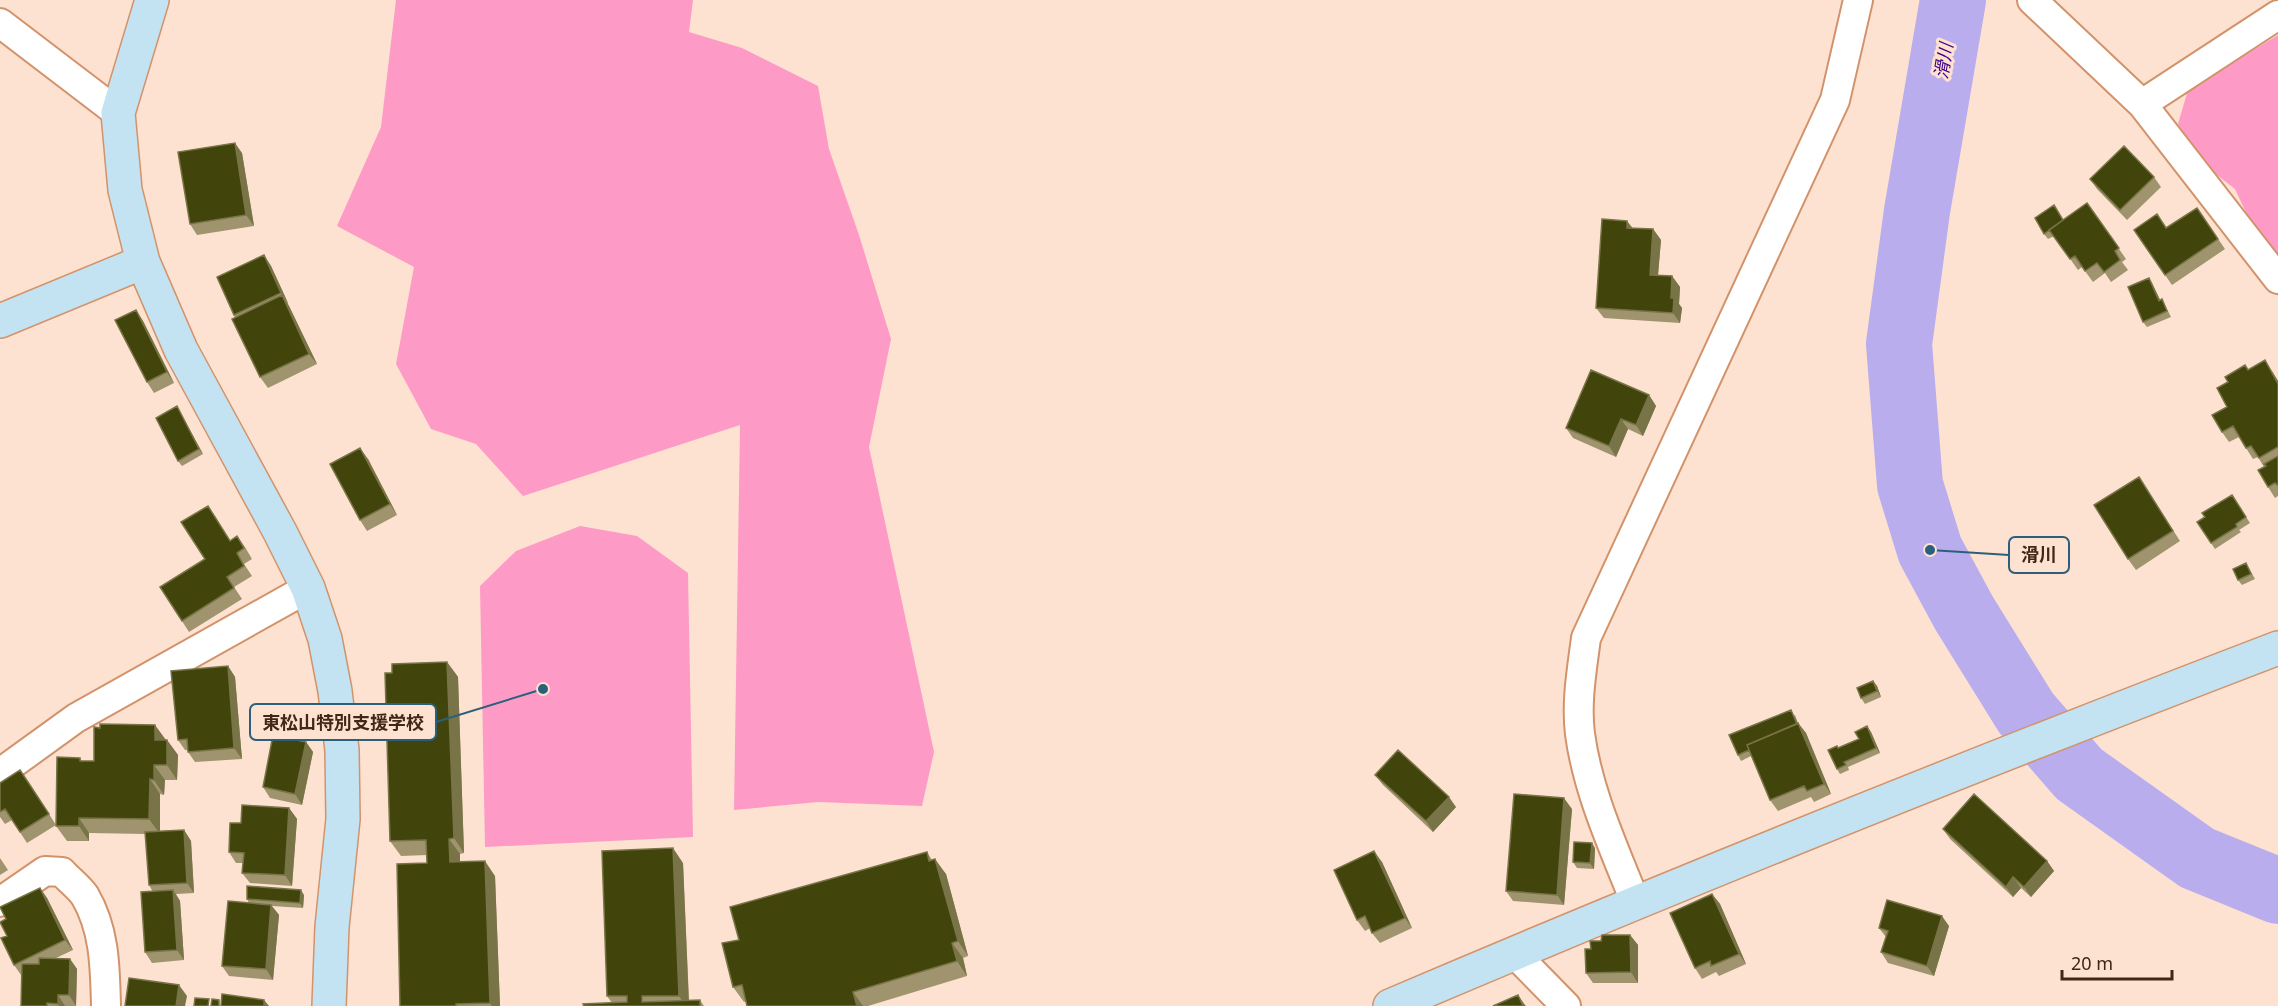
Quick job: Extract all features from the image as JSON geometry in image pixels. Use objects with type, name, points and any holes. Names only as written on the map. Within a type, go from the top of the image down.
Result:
[{"type":"street","points":[[152,0],[118,112],[125,190],[143,262],[181,350],[308,588],[324,639],[335,691],[344,782],[343,819],[332,927],[329,1006]]},
{"type":"street","points":[[1636,904],[1592,791],[1580,733],[1580,688],[1586,638],[1834,100],[1858,0]]},
{"type":"street","points":[[2032,0],[2142,104],[2278,279]]},
{"type":"street","points":[[2142,104],[2278,15]]},
{"type":"street","points":[[0,23],[118,112]]},
{"type":"street","points":[[0,321],[143,262]]},
{"type":"street","points":[[0,773],[76,718],[308,588]]},
{"type":"street","points":[[1390,1006],[1972,766],[2278,648]]},
{"type":"street","points":[[0,902],[45,871],[62,872],[84,895],[99,926],[105,962],[106,1006]]},
{"type":"street","points":[[1514,953],[1566,1006]]},
{"type":"shaded area","points":[[396,0],[693,0],[689,32],[742,48],[818,86],[829,149],[859,235],[891,339],[869,447],[934,752],[922,806],[818,802],[734,810],[740,425],[523,496],[476,444],[431,429],[396,364],[414,267],[337,226],[381,127]]},
{"type":"shaded area","points":[[2278,35],[2278,262],[2255,232],[2235,189],[2208,168],[2178,124],[2188,90]]},
{"type":"shaded area","points":[[580,526],[637,536],[688,573],[693,837],[485,847],[480,586],[516,551]]},
{"type":"building","points":[[235,143],[246,215],[190,224],[178,152]]},
{"type":"building","points":[[2124,146],[2154,177],[2120,210],[2090,179]]},
{"type":"building","points":[[2087,203],[2119,248],[2115,251],[2120,260],[2104,272],[2097,263],[2085,271],[2075,256],[2070,259],[2049,230]]},
{"type":"building","points":[[2054,205],[2063,220],[2044,234],[2035,218]]},
{"type":"building","points":[[2197,208],[2218,239],[2165,275],[2134,230],[2157,214],[2166,228]]},
{"type":"building","points":[[1602,219],[1627,221],[1627,228],[1653,229],[1650,275],[1672,276],[1673,313],[1596,308]]},
{"type":"building","points":[[264,255],[281,293],[234,315],[217,277]]},
{"type":"building","points":[[2149,278],[2159,301],[2162,299],[2167,311],[2143,322],[2128,287]]},
{"type":"building","points":[[282,295],[309,354],[260,377],[232,319]]},
{"type":"building","points":[[136,310],[167,372],[147,382],[115,320]]},
{"type":"building","points":[[2265,360],[2278,384],[2278,447],[2259,458],[2251,446],[2246,448],[2233,426],[2222,432],[2212,415],[2227,407],[2217,388],[2228,382],[2225,377],[2245,365],[2248,370]]},
{"type":"building","points":[[1591,370],[1649,395],[1636,425],[1621,419],[1609,446],[1566,428]]},
{"type":"building","points":[[177,406],[199,449],[178,461],[156,418]]},
{"type":"building","points":[[360,448],[390,504],[360,520],[330,464]]},
{"type":"building","points":[[2278,456],[2278,484],[2275,483],[2268,487],[2258,470]]},
{"type":"building","points":[[2139,477],[2173,531],[2128,559],[2094,505]]},
{"type":"building","points":[[2232,495],[2246,517],[2236,524],[2237,527],[2211,543],[2197,522],[2205,517],[2202,513]]},
{"type":"building","points":[[208,506],[230,541],[237,536],[244,548],[237,553],[244,566],[227,577],[234,588],[182,621],[160,587],[205,559],[181,522]]},
{"type":"building","points":[[2246,563],[2251,574],[2238,580],[2233,569]]},
{"type":"building","points":[[447,662],[454,838],[449,839],[450,862],[485,861],[490,1003],[456,1004],[456,1006],[400,1006],[397,864],[427,863],[426,840],[390,841],[385,673],[392,673],[392,664]]},
{"type":"building","points":[[228,666],[234,748],[188,752],[187,739],[178,740],[171,671]]},
{"type":"building","points":[[1873,681],[1877,691],[1861,698],[1857,688]]},
{"type":"building","points":[[1791,710],[1797,724],[1747,745],[1749,750],[1738,755],[1729,735]]},
{"type":"building","points":[[1798,723],[1824,784],[1807,791],[1804,786],[1770,800],[1747,745]]},
{"type":"building","points":[[100,724],[155,725],[155,740],[167,740],[167,765],[154,765],[154,780],[150,779],[149,819],[79,818],[79,826],[56,826],[57,757],[94,761],[94,727],[100,728]]},
{"type":"building","points":[[1867,726],[1876,748],[1844,762],[1846,765],[1837,769],[1828,750],[1859,739],[1855,732]]},
{"type":"building","points":[[273,735],[306,742],[295,794],[263,787]]},
{"type":"building","points":[[1398,750],[1449,797],[1426,821],[1375,775]]},
{"type":"building","points":[[20,770],[49,814],[20,832],[5,809],[0,812],[0,783]]},
{"type":"building","points":[[1514,794],[1564,798],[1557,895],[1506,891]]},
{"type":"building","points":[[1974,794],[2047,861],[2024,887],[2013,877],[2006,887],[1943,829]]},
{"type":"building","points":[[242,805],[289,808],[285,875],[242,873],[244,853],[229,852],[230,823],[241,823]]},
{"type":"building","points":[[184,830],[187,883],[149,885],[145,832]]},
{"type":"building","points":[[1574,842],[1592,843],[1590,863],[1573,862]]},
{"type":"building","points":[[673,848],[679,996],[642,996],[642,1002],[700,1000],[700,1006],[584,1006],[583,1004],[627,1002],[627,996],[607,996],[602,851]]},
{"type":"building","points":[[1374,851],[1405,918],[1372,933],[1365,916],[1357,920],[1334,870]]},
{"type":"building","points":[[927,852],[929,861],[935,859],[958,941],[952,943],[957,961],[853,992],[857,1006],[747,1006],[742,985],[733,987],[722,943],[739,940],[730,907]]},
{"type":"building","points":[[247,886],[301,890],[300,903],[247,899]]},
{"type":"building","points":[[40,888],[65,940],[14,965],[1,938],[7,936],[0,922],[6,919],[0,907]]},
{"type":"building","points":[[173,890],[177,950],[145,952],[141,892]]},
{"type":"building","points":[[1712,894],[1739,954],[1711,966],[1710,961],[1695,968],[1670,913]]},
{"type":"building","points":[[1887,900],[1942,916],[1927,966],[1881,952],[1888,931],[1879,928]]},
{"type":"building","points":[[228,901],[271,905],[266,969],[222,966]]},
{"type":"building","points":[[1602,935],[1630,935],[1631,972],[1586,973],[1585,949],[1591,949],[1590,941],[1601,941]]},
{"type":"building","points":[[39,958],[70,959],[69,995],[58,995],[58,1004],[21,1006],[22,964],[39,964]]},
{"type":"building","points":[[129,978],[179,985],[176,1006],[125,1006]]},
{"type":"building","points":[[222,994],[264,1000],[264,1006],[221,1006]]},
{"type":"building","points":[[1518,995],[1523,1006],[1493,1006]]},
{"type":"building","points":[[195,998],[209,999],[208,1006],[194,1006]]},
{"type":"building","points":[[212,999],[219,1000],[219,1006],[211,1006]]},
{"type":"waterway","name":"滑川","points":[[1953,0],[1917,211],[1899,344],[1910,485],[1930,550],[1964,613],[2026,713],[2079,774],[2197,858],[2278,891]]},
{"type":"place","name":"滑川","points":[[1930,550]]},
{"type":"place","name":"東松山特別支援学校","points":[[543,689]]}]
